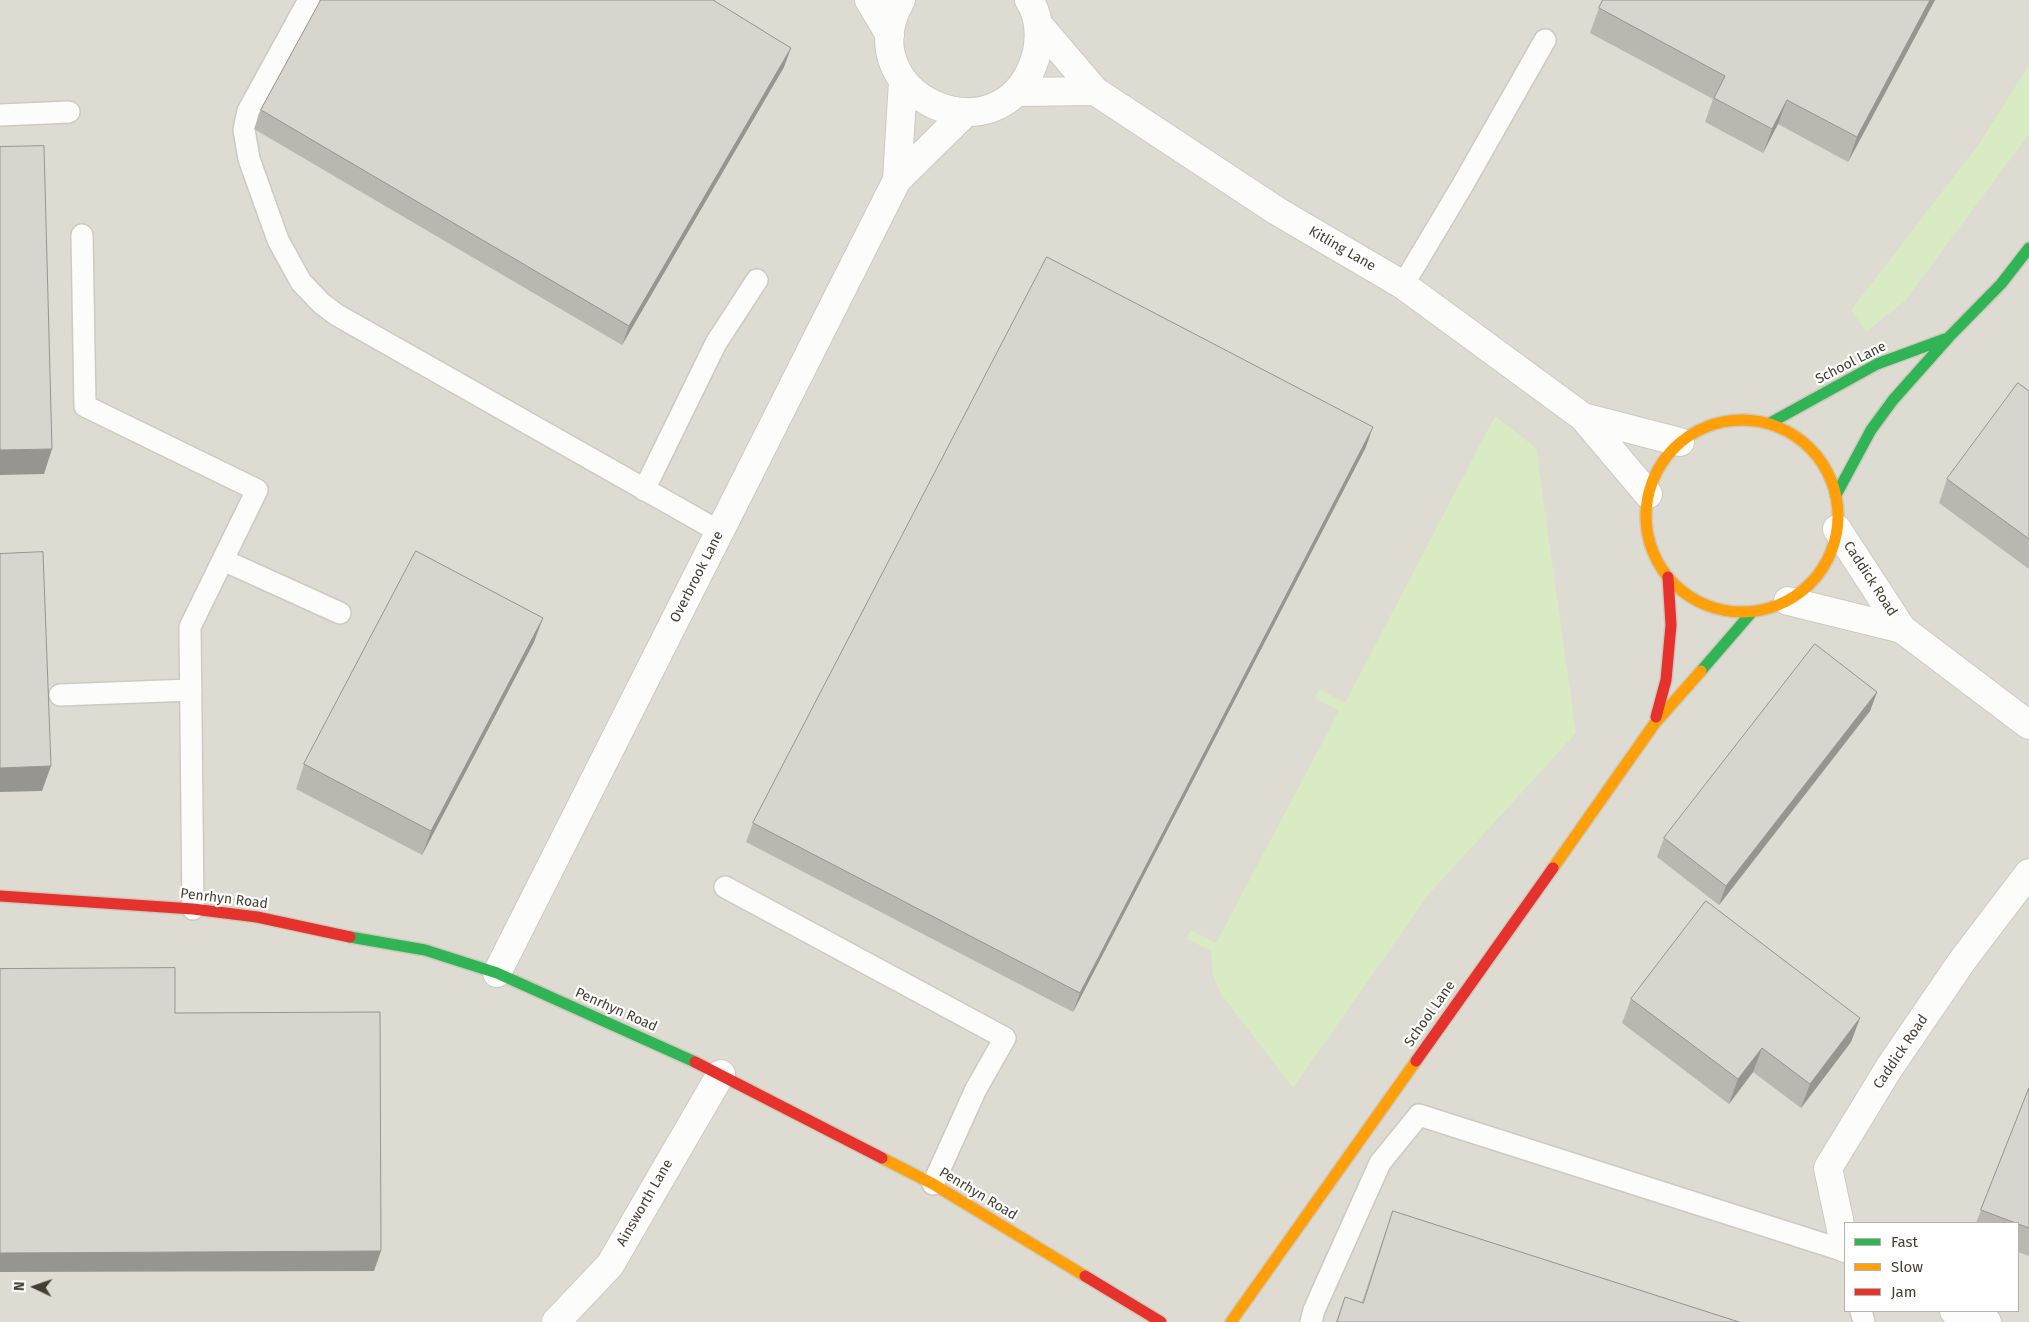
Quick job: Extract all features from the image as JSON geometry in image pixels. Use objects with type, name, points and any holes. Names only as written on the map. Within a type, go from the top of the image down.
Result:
[{"type":"main road","name":"School Lane","points":[[1836,495],[1871,430],[1893,400],[1949,337],[2001,284],[2029,248]]},
{"type":"main road","name":"School Lane","points":[[1770,423],[1877,364],[1949,337]]},
{"type":"main road","points":[[1738,419],[1770,423],[1800,439],[1823,464],[1836,495],[1837,529],[1828,558],[1811,582],[1788,601],[1752,612],[1728,611],[1705,605],[1685,594],[1668,577],[1653,552],[1646,523],[1648,494],[1658,464],[1680,442],[1707,426],[1738,419]]},
{"type":"main road","name":"School Lane","points":[[1655,723],[1666,680],[1671,625],[1668,577]]},
{"type":"main road","name":"School Lane","points":[[1231,1322],[1655,723],[1752,612]]},
{"type":"main road","name":"Penrhyn Road","points":[[0,896],[193,909],[256,917],[357,939],[425,950],[497,973],[721,1074],[933,1184],[1161,1322]]},
{"type":"street","points":[[870,0],[890,35]]},
{"type":"street","points":[[901,0],[895,11],[890,35],[893,59],[903,81],[920,98],[942,109],[966,112],[984,110],[1001,103],[1016,92],[1031,73],[1039,49],[1033,12]]},
{"type":"street","name":"Kitling Lane","points":[[1033,12],[1095,91],[1277,211],[1403,285],[1583,417],[1648,494]]},
{"type":"street","name":"Overbrook Lane","points":[[898,180],[903,81]]},
{"type":"street","points":[[1016,92],[1095,91]]},
{"type":"street","name":"Overbrook Lane","points":[[497,973],[898,180],[966,112]]},
{"type":"street","name":"Kitling Lane","points":[[1583,417],[1680,442]]},
{"type":"street","name":"Caddick Road","points":[[1837,529],[1902,630],[2029,725]]},
{"type":"street","name":"Caddick Road","points":[[1788,601],[1902,630]]},
{"type":"street","name":"Caddick Road","points":[[1844,1245],[1828,1168],[1900,1051],[1962,961],[2029,873]]},
{"type":"street","name":"Ainsworth Lane","points":[[556,1322],[610,1265],[721,1074]]},
{"type":"street","points":[[1957,1312],[1986,1322]]},
{"type":"lane","points":[[309,0],[248,110],[244,130],[248,159],[278,240],[302,282],[321,303],[336,315],[720,532]]},
{"type":"lane","points":[[1403,285],[1462,186],[1544,40]]},
{"type":"lane","points":[[0,115],[69,112]]},
{"type":"lane","points":[[82,235],[85,406],[257,490],[190,627],[193,909]]},
{"type":"lane","points":[[644,490],[716,344],[757,280]]},
{"type":"lane","points":[[223,560],[340,613]]},
{"type":"lane","points":[[60,695],[191,690]]},
{"type":"lane","points":[[725,887],[1005,1038],[976,1090],[933,1184]]},
{"type":"lane","points":[[1311,1322],[1314,1310],[1380,1163],[1418,1115],[1844,1250]]},
{"type":"shaded area","points":[[0,0],[2029,0],[2029,1322],[0,1322]]},
{"type":"green space","points":[[2029,65],[2029,134],[1905,301],[1866,332],[1851,310],[1979,144]]},
{"type":"green space","points":[[1495,416],[1536,448],[1576,733],[1429,894],[1293,1088],[1221,994],[1213,976],[1211,951],[1187,939],[1191,930],[1216,943],[1339,711],[1315,698],[1319,689],[1345,703]]},
{"type":"building","points":[[321,0],[713,0],[791,48],[629,326],[261,110]]},
{"type":"building","points":[[1603,0],[1930,0],[1857,137],[1787,100],[1772,129],[1714,98],[1725,76],[1599,8]]},
{"type":"building","points":[[44,146],[52,449],[0,450],[0,147]]},
{"type":"building","points":[[1047,257],[1373,427],[1080,993],[753,823]]},
{"type":"building","points":[[2018,383],[2029,391],[2029,539],[1947,479]]},
{"type":"building","points":[[416,551],[543,618],[431,831],[304,764]]},
{"type":"building","points":[[43,552],[51,766],[0,768],[0,554]]},
{"type":"building","points":[[1815,644],[1877,692],[1726,886],[1664,838]]},
{"type":"building","points":[[1706,901],[1860,1018],[1810,1084],[1762,1048],[1738,1079],[1631,999]]},
{"type":"building","points":[[175,968],[175,1013],[380,1012],[381,1251],[0,1253],[0,969]]},
{"type":"building","points":[[2029,1088],[2029,1228],[2019,1224],[2019,1222],[2013,1222],[1981,1210]]},
{"type":"building","points":[[1393,1211],[1739,1322],[1337,1322],[1345,1297],[1363,1303]]},
{"type":"traffic: fast","points":[[1836,495],[1871,430],[1893,400],[1949,337],[2001,284],[2029,248]]},
{"type":"traffic: fast","points":[[1770,423],[1877,364],[1945,339]]},
{"type":"traffic: fast","points":[[1701,671],[1752,612]]},
{"type":"traffic: fast","points":[[350,937],[425,950],[497,973],[695,1062]]},
{"type":"traffic: slow","points":[[1742,420],[1770,424],[1795,436],[1810,448],[1822,463],[1834,488],[1838,516],[1834,544],[1822,569],[1810,584],[1795,596],[1770,608],[1742,612],[1714,608],[1689,596],[1674,584],[1662,569],[1650,544],[1646,516],[1650,488],[1662,463],[1674,448],[1689,436],[1714,424],[1742,420]]},
{"type":"traffic: slow","points":[[1553,868],[1655,723],[1701,671]]},
{"type":"traffic: slow","points":[[1231,1322],[1416,1061]]},
{"type":"traffic: slow","points":[[882,1158],[933,1184],[1085,1276]]},
{"type":"traffic: jam","points":[[1656,717],[1666,680],[1671,625],[1668,577]]},
{"type":"traffic: jam","points":[[1416,1061],[1553,868]]},
{"type":"traffic: jam","points":[[0,896],[193,909],[257,917],[350,937]]},
{"type":"traffic: jam","points":[[695,1062],[882,1158]]},
{"type":"traffic: jam","points":[[1085,1276],[1161,1322]]}]
